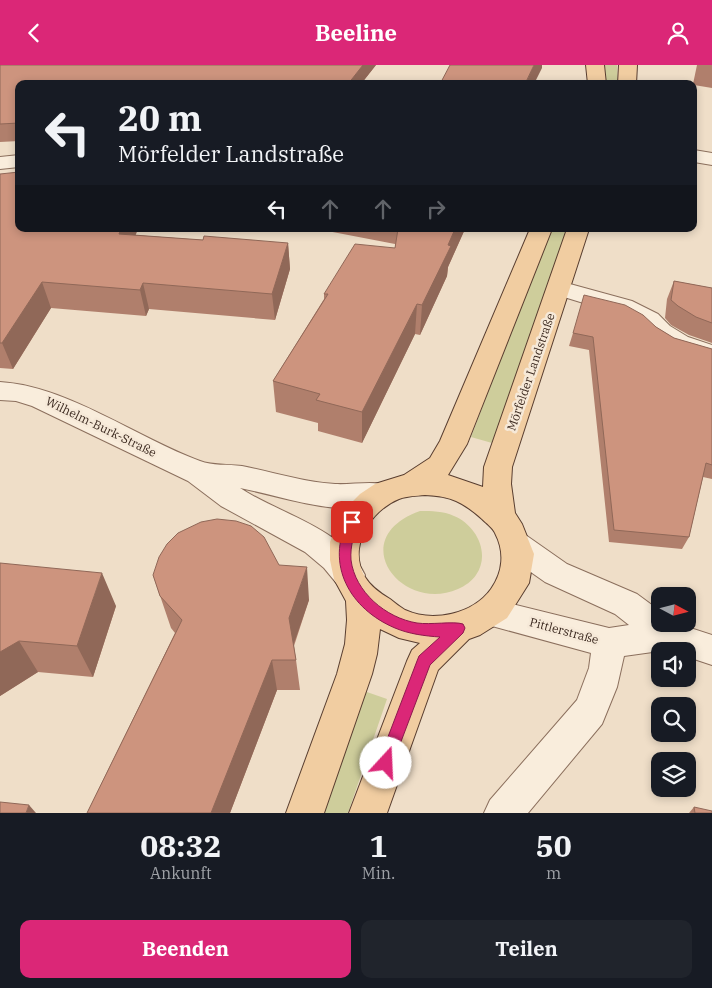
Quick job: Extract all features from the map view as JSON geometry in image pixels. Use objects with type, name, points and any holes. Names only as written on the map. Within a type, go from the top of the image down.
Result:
[{"type":"main road","points":[[595,65],[597,80]]},
{"type":"main road","points":[[627,80],[628,65]]},
{"type":"main road","name":"Mörfelder Landstraße","points":[[305,813],[355,675],[363,634],[355,587],[345,559],[346,538],[352,522],[366,505],[381,495],[411,485],[440,466],[453,444],[539,232]]},
{"type":"main road","name":"Mörfelder Landstraße","points":[[501,516],[497,484],[498,467],[577,232]]},
{"type":"main road","name":"Mörfelder Landstraße","points":[[355,587],[374,609],[398,623],[417,629],[440,631],[471,625],[492,613],[511,591],[518,567],[516,545],[510,529],[501,516],[468,492],[456,488],[429,484],[411,485]]},
{"type":"main road","name":"Mörfelder Landstraße","points":[[368,813],[424,661],[458,628]]},
{"type":"street","points":[[697,156],[712,159]]},
{"type":"street","points":[[0,163],[15,161]]},
{"type":"street","points":[[559,288],[624,307],[648,319],[661,332],[679,343],[712,355]]},
{"type":"street","name":"Wilhelm-Burk-Straße","points":[[0,391],[16,392],[40,399],[198,473],[231,499],[316,543],[334,559],[355,587]]},
{"type":"street","name":"Wilhelm-Burk-Straße","points":[[198,473],[246,478],[304,493],[367,497],[381,495]]},
{"type":"street","name":"Pittlerstraße","points":[[516,545],[556,573],[626,604],[667,635],[712,650]]},
{"type":"street","name":"Pittlerstraße","points":[[492,613],[609,643],[667,635]]},
{"type":"street","points":[[503,813],[590,712],[606,668],[609,643]]},
{"type":"shaded area","points":[[601,65],[617,65],[618,80],[603,80]]},
{"type":"shaded area","points":[[549,232],[567,232],[492,443],[471,437]]},
{"type":"shaded area","points":[[420,511],[450,514],[462,520],[475,533],[479,541],[482,558],[480,567],[470,581],[458,589],[437,594],[417,591],[401,582],[389,569],[384,554],[386,538],[397,523]]},
{"type":"shaded area","points":[[364,691],[387,699],[348,813],[323,813]]},
{"type":"building","points":[[0,65],[363,65],[351,80],[15,80],[15,123],[0,124]]},
{"type":"building","points":[[450,65],[534,65],[527,80],[442,80]]},
{"type":"building","points":[[15,172],[15,232],[120,232],[119,234],[203,240],[204,236],[288,243],[272,294],[143,283],[140,290],[42,282],[2,343],[0,343],[0,174]]},
{"type":"building","points":[[398,232],[454,232],[448,245],[451,246],[422,305],[417,304],[362,412],[316,400],[320,394],[273,381],[328,294],[324,294],[355,244],[395,248]]},
{"type":"building","points":[[674,281],[712,288],[712,323],[696,317],[671,300]]},
{"type":"building","points":[[584,295],[625,305],[643,315],[656,327],[674,338],[712,349],[712,465],[706,463],[689,537],[614,530],[593,337],[573,333]]},
{"type":"building","points":[[217,519],[236,521],[251,526],[264,537],[279,565],[307,567],[289,618],[296,660],[272,660],[211,813],[87,813],[182,620],[160,596],[153,575],[159,557],[167,544],[178,533],[201,522]]},
{"type":"building","points":[[0,563],[102,573],[77,646],[19,641],[0,652]]},
{"type":"building","points":[[0,802],[29,805],[26,813],[0,813]]},
{"type":"building","points":[[694,807],[712,811],[712,813],[695,813]]},
{"type":"route","points":[[352,522],[346,538],[345,559],[348,575],[362,598],[387,618],[417,629],[440,631],[458,628],[424,661],[386,763]]}]
